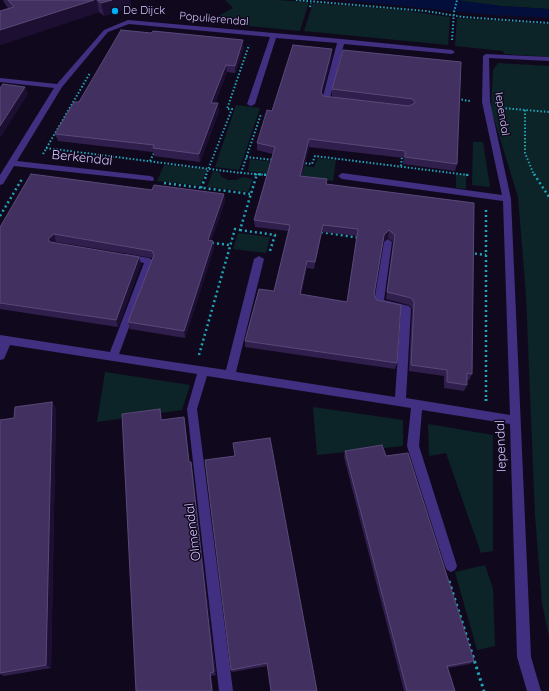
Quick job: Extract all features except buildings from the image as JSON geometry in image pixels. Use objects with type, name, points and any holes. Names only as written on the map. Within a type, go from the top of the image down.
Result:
[{"type":"street","name":"Populierendal","points":[[59,86],[106,31],[128,22],[452,52]]},
{"type":"street","points":[[251,104],[274,35]]},
{"type":"street","points":[[341,41],[326,100],[341,102]]},
{"type":"street","name":"Iependal","points":[[534,691],[524,657],[514,420],[507,199],[487,106],[486,56],[549,60]]},
{"type":"street","points":[[0,80],[59,86],[0,182]]},
{"type":"street","name":"Berkendal","points":[[11,164],[150,179]]},
{"type":"street","points":[[342,176],[507,199]]},
{"type":"street","points":[[388,242],[379,302],[406,309],[400,402]]},
{"type":"street","points":[[113,357],[149,261],[116,256]]},
{"type":"street","points":[[230,375],[258,259]]},
{"type":"street","points":[[0,356],[4,340],[514,420]]},
{"type":"street","name":"Olmendal","points":[[199,370],[192,409],[226,691]]},
{"type":"street","points":[[417,405],[413,446],[451,566]]},
{"type":"path","points":[[296,0],[426,11],[454,16],[549,23]]},
{"type":"path","points":[[452,52],[454,12],[457,0]]},
{"type":"path","points":[[310,7],[311,3]]},
{"type":"path","points":[[201,188],[210,169],[232,109],[227,109],[253,33]]},
{"type":"path","points":[[0,216],[24,176],[36,166],[91,72]]},
{"type":"path","points":[[454,98],[469,100],[473,104],[549,112]]},
{"type":"path","points":[[525,110],[525,153],[535,177],[549,197]]},
{"type":"path","points":[[260,116],[268,116]]},
{"type":"path","points":[[150,161],[156,147]]},
{"type":"path","points":[[46,148],[241,173],[271,175]]},
{"type":"path","points":[[401,166],[403,152]]},
{"type":"path","points":[[240,230],[257,174]]},
{"type":"path","points":[[150,179],[156,182],[250,194]]},
{"type":"path","name":"Iependal","points":[[486,196],[486,416]]},
{"type":"path","points":[[199,370],[235,229],[275,235],[269,254],[258,259]]},
{"type":"path","points":[[208,242],[230,245]]},
{"type":"path","points":[[451,566],[446,573],[484,691]]},
{"type":"green space","points":[[225,0],[276,0],[309,2],[300,31],[208,22],[233,8]]},
{"type":"green space","points":[[549,0],[549,9],[501,6],[460,1]]},
{"type":"green space","points":[[313,3],[402,10],[450,17],[448,45],[304,31]]},
{"type":"green space","points":[[457,18],[549,24],[549,57],[504,54],[503,51],[455,46]]},
{"type":"green space","points":[[498,63],[549,66],[549,637],[542,603],[535,515],[526,295],[518,197],[491,109],[493,70]]},
{"type":"green space","points":[[236,105],[260,108],[239,170],[215,167]]},
{"type":"green space","points":[[473,142],[483,142],[490,187],[472,185]]},
{"type":"green space","points":[[318,158],[336,160],[333,181],[248,171],[250,159],[314,167]]},
{"type":"green space","points":[[164,165],[207,169],[200,186],[157,181]]},
{"type":"green space","points":[[213,171],[219,172],[222,177],[228,180],[236,180],[243,177],[253,179],[248,192],[207,187]]},
{"type":"green space","points":[[456,174],[466,175],[466,189],[456,188]]},
{"type":"green space","points":[[238,233],[270,237],[266,253],[233,249]]},
{"type":"green space","points":[[105,372],[190,385],[182,410],[97,422]]},
{"type":"green space","points":[[313,407],[403,420],[403,446],[317,455]]},
{"type":"green space","points":[[428,424],[493,435],[493,551],[481,553],[446,453],[429,456]]},
{"type":"green space","points":[[485,565],[493,589],[495,646],[477,650],[455,572]]},
{"type":"shaded area","points":[[343,0],[457,0],[501,6],[549,9],[549,18],[492,15]]},
{"type":"place","name":"De Dijck","points":[[115,11]]}]
